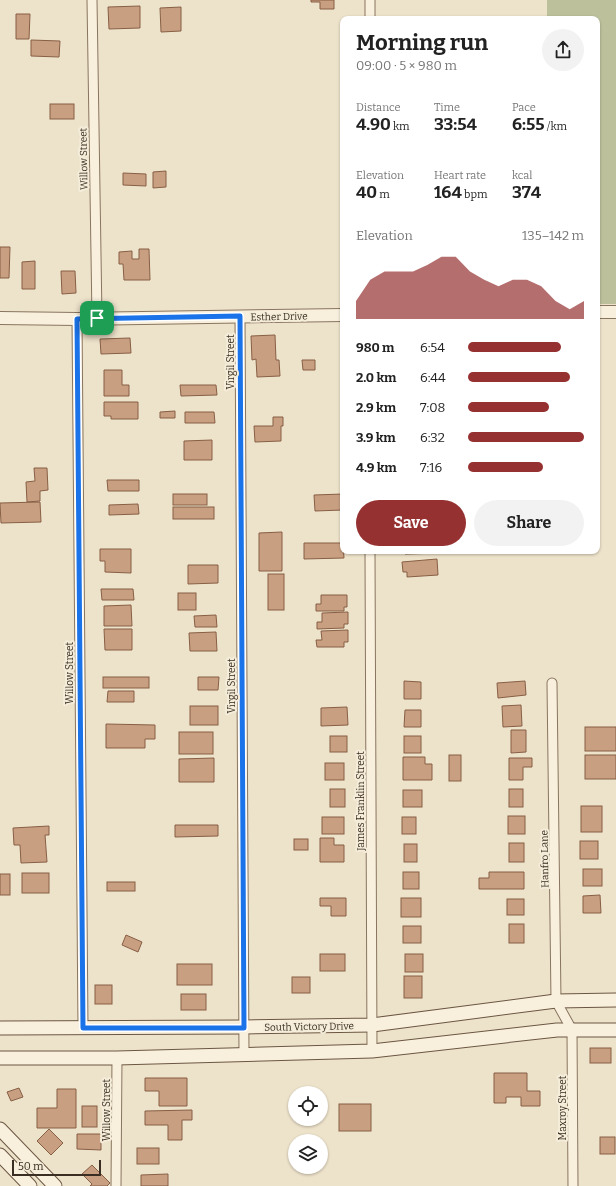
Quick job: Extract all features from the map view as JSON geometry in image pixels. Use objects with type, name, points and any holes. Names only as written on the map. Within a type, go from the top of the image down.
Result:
[{"type":"main road","name":"South Victory Drive","points":[[0,1028],[244,1028],[372,1025],[556,1001],[616,1000]]},
{"type":"main road","points":[[0,1058],[117,1058],[372,1051],[557,1030],[616,1030]]},
{"type":"main road","points":[[0,1129],[55,1186]]},
{"type":"main road","points":[[0,1154],[27,1185]]},
{"type":"street","name":"Willow Street","points":[[92,0],[97,318]]},
{"type":"street","points":[[370,0],[370,16]]},
{"type":"street","points":[[600,312],[616,312]]},
{"type":"street","name":"Esther Drive","points":[[0,318],[77,319],[340,315]]},
{"type":"street","name":"Virgil Street","points":[[240,316],[244,1055]]},
{"type":"street","name":"Willow Street","points":[[77,319],[83,1028]]},
{"type":"street","name":"James Franklin Street","points":[[370,554],[372,1051]]},
{"type":"street","name":"Hanfro Lane","points":[[552,683],[556,1001],[572,1030]]},
{"type":"street","name":"Maxroy Street","points":[[572,1030],[573,1186]]},
{"type":"street","name":"Willow Street","points":[[116,1186],[117,1058]]},
{"type":"street","points":[[27,1185],[41,1172]]},
{"type":"green space","points":[[547,0],[616,0],[616,304],[600,304],[600,16],[547,16]]},
{"type":"building","points":[[311,0],[334,0],[334,9],[320,9],[320,2],[311,2]]},
{"type":"building","points":[[140,6],[140,28],[109,29],[108,7]]},
{"type":"building","points":[[181,7],[181,31],[161,32],[160,8]]},
{"type":"building","points":[[16,14],[30,14],[29,39],[16,39]]},
{"type":"building","points":[[31,40],[60,41],[59,57],[31,56]]},
{"type":"building","points":[[50,104],[74,104],[74,119],[50,119]]},
{"type":"building","points":[[166,171],[166,187],[153,188],[153,172]]},
{"type":"building","points":[[123,173],[146,174],[146,186],[123,185]]},
{"type":"building","points":[[0,247],[10,247],[9,278],[0,278]]},
{"type":"building","points":[[139,249],[149,249],[150,280],[124,280],[123,264],[119,264],[119,252],[132,251],[132,259],[139,259]]},
{"type":"building","points":[[35,261],[35,289],[22,289],[22,262]]},
{"type":"building","points":[[61,271],[75,271],[76,293],[62,294]]},
{"type":"building","points":[[275,335],[276,360],[279,360],[280,376],[257,377],[256,359],[252,360],[251,336]]},
{"type":"building","points":[[130,338],[131,353],[101,354],[100,339]]},
{"type":"building","points":[[302,360],[315,360],[315,370],[303,370]]},
{"type":"building","points":[[104,370],[122,370],[122,385],[129,385],[129,396],[104,396]]},
{"type":"building","points":[[180,385],[216,385],[217,395],[181,396]]},
{"type":"building","points":[[104,402],[138,402],[138,419],[111,419],[111,416],[104,416]]},
{"type":"building","points":[[175,411],[175,418],[160,418],[160,412]]},
{"type":"building","points":[[185,412],[214,412],[215,423],[185,423]]},
{"type":"building","points":[[273,417],[283,417],[283,426],[281,426],[281,441],[255,442],[254,426],[273,426]]},
{"type":"building","points":[[212,440],[212,460],[184,460],[184,441]]},
{"type":"building","points":[[34,468],[47,468],[48,490],[40,491],[40,501],[27,502],[26,482],[35,481]]},
{"type":"building","points":[[107,480],[139,480],[139,491],[108,491]]},
{"type":"building","points":[[173,494],[207,494],[207,505],[173,505]]},
{"type":"building","points":[[340,494],[340,510],[315,511],[314,495]]},
{"type":"building","points":[[40,502],[41,522],[1,523],[0,503]]},
{"type":"building","points":[[138,504],[139,514],[109,515],[109,505]]},
{"type":"building","points":[[173,507],[214,507],[214,519],[173,519]]},
{"type":"building","points":[[282,532],[282,571],[259,571],[259,533]]},
{"type":"building","points":[[304,543],[340,543],[340,554],[344,554],[344,558],[304,559]]},
{"type":"building","points":[[100,549],[131,549],[131,573],[105,572],[105,561],[100,561]]},
{"type":"building","points":[[437,559],[438,575],[407,577],[407,572],[403,572],[402,562]]},
{"type":"building","points":[[188,565],[218,565],[218,583],[188,584]]},
{"type":"building","points":[[268,574],[284,574],[284,610],[268,610]]},
{"type":"building","points":[[101,589],[133,589],[134,600],[102,600]]},
{"type":"building","points":[[178,593],[196,593],[196,610],[178,610]]},
{"type":"building","points":[[321,595],[347,595],[347,607],[344,607],[344,611],[316,611],[316,604],[321,604]]},
{"type":"building","points":[[131,605],[132,626],[104,626],[104,606]]},
{"type":"building","points":[[348,612],[348,624],[344,624],[344,628],[317,629],[317,622],[322,622],[322,613]]},
{"type":"building","points":[[216,615],[217,627],[195,627],[194,616]]},
{"type":"building","points":[[104,629],[132,629],[132,650],[105,650]]},
{"type":"building","points":[[348,630],[348,642],[344,642],[344,647],[317,647],[316,640],[322,640],[321,631]]},
{"type":"building","points":[[216,632],[217,651],[190,651],[189,633]]},
{"type":"building","points":[[103,677],[149,677],[149,688],[103,688]]},
{"type":"building","points":[[198,677],[219,677],[218,690],[198,690]]},
{"type":"building","points":[[404,681],[421,682],[421,699],[404,699]]},
{"type":"building","points":[[525,681],[526,695],[498,698],[497,683]]},
{"type":"building","points":[[108,691],[134,691],[134,702],[107,702]]},
{"type":"building","points":[[521,705],[522,726],[503,727],[502,706]]},
{"type":"building","points":[[190,706],[218,706],[218,725],[190,725]]},
{"type":"building","points":[[347,707],[348,725],[321,726],[321,708]]},
{"type":"building","points":[[405,710],[421,710],[421,727],[404,727]]},
{"type":"building","points":[[106,724],[155,725],[155,739],[145,739],[145,748],[106,748]]},
{"type":"building","points":[[585,727],[616,727],[616,751],[585,751]]},
{"type":"building","points":[[511,730],[526,730],[526,752],[511,753]]},
{"type":"building","points":[[179,732],[213,732],[213,754],[179,754]]},
{"type":"building","points":[[330,736],[347,736],[347,752],[330,752]]},
{"type":"building","points":[[404,736],[421,736],[421,753],[404,753]]},
{"type":"building","points":[[449,755],[461,755],[461,781],[449,781]]},
{"type":"building","points":[[585,755],[616,755],[616,779],[585,779]]},
{"type":"building","points":[[403,757],[425,757],[425,764],[432,764],[432,780],[403,780]]},
{"type":"building","points":[[214,758],[214,782],[179,782],[179,759]]},
{"type":"building","points":[[509,758],[532,758],[532,767],[523,767],[523,780],[509,780]]},
{"type":"building","points":[[325,763],[344,763],[344,780],[325,780]]},
{"type":"building","points":[[330,789],[345,789],[345,807],[330,807]]},
{"type":"building","points":[[509,789],[523,789],[523,807],[509,807]]},
{"type":"building","points":[[403,790],[422,790],[422,807],[403,807]]},
{"type":"building","points":[[581,806],[602,806],[602,832],[581,832]]},
{"type":"building","points":[[508,816],[525,816],[525,834],[508,834]]},
{"type":"building","points":[[322,817],[344,817],[344,834],[322,834]]},
{"type":"building","points":[[402,817],[416,817],[416,834],[402,834]]},
{"type":"building","points":[[175,825],[218,825],[218,836],[175,837]]},
{"type":"building","points":[[49,826],[49,835],[45,835],[47,862],[21,863],[20,845],[14,845],[13,828]]},
{"type":"building","points":[[320,838],[334,838],[334,845],[344,845],[344,862],[320,862]]},
{"type":"building","points":[[294,839],[308,839],[308,850],[294,850]]},
{"type":"building","points":[[580,841],[598,841],[598,859],[580,859]]},
{"type":"building","points":[[509,843],[524,843],[524,862],[509,862]]},
{"type":"building","points":[[404,844],[417,844],[417,862],[404,862]]},
{"type":"building","points":[[583,869],[602,869],[602,886],[583,886]]},
{"type":"building","points":[[403,872],[419,872],[419,889],[403,889]]},
{"type":"building","points":[[489,872],[524,872],[524,889],[479,889],[479,878],[489,878]]},
{"type":"building","points":[[22,873],[49,873],[49,893],[22,893]]},
{"type":"building","points":[[0,874],[10,874],[10,895],[0,895]]},
{"type":"building","points":[[107,882],[135,882],[135,891],[107,891]]},
{"type":"building","points":[[600,895],[601,913],[583,913],[583,896]]},
{"type":"building","points":[[320,898],[346,898],[346,916],[331,916],[331,906],[320,906]]},
{"type":"building","points":[[401,898],[421,898],[421,917],[401,917]]},
{"type":"building","points":[[507,899],[524,899],[524,915],[507,915]]},
{"type":"building","points":[[509,924],[524,924],[524,943],[509,943]]},
{"type":"building","points":[[403,926],[421,926],[421,943],[403,943]]},
{"type":"building","points":[[126,935],[142,942],[138,952],[122,945]]},
{"type":"building","points":[[320,954],[345,954],[345,971],[320,971]]},
{"type":"building","points":[[405,954],[423,954],[423,972],[405,972]]},
{"type":"building","points":[[177,964],[212,964],[212,985],[177,985]]},
{"type":"building","points":[[404,976],[422,976],[422,998],[404,998]]},
{"type":"building","points":[[292,977],[310,977],[310,993],[292,993]]},
{"type":"building","points":[[95,985],[112,985],[112,1004],[95,1004]]},
{"type":"building","points":[[181,994],[206,994],[206,1010],[181,1010]]},
{"type":"building","points":[[590,1048],[611,1048],[611,1063],[590,1063]]},
{"type":"building","points":[[494,1073],[527,1073],[527,1091],[540,1091],[540,1106],[521,1106],[521,1097],[506,1097],[506,1103],[494,1103]]},
{"type":"building","points":[[145,1078],[187,1078],[187,1106],[159,1106],[159,1091],[145,1091]]},
{"type":"building","points":[[19,1088],[23,1097],[11,1101],[7,1092]]},
{"type":"building","points":[[57,1089],[76,1089],[76,1128],[37,1128],[37,1108],[57,1108]]},
{"type":"building","points":[[339,1104],[371,1104],[371,1131],[339,1131]]},
{"type":"building","points":[[82,1106],[97,1106],[97,1127],[82,1127]]},
{"type":"building","points":[[192,1110],[192,1120],[182,1120],[182,1140],[168,1140],[168,1125],[145,1125],[145,1111]]},
{"type":"building","points":[[49,1129],[63,1143],[51,1155],[37,1141]]},
{"type":"building","points":[[77,1134],[101,1134],[101,1150],[77,1149]]},
{"type":"building","points":[[600,1137],[615,1137],[615,1154],[600,1154]]},
{"type":"building","points":[[137,1148],[159,1148],[159,1164],[137,1164]]},
{"type":"building","points":[[92,1165],[110,1183],[107,1186],[90,1186],[92,1184],[82,1174]]},
{"type":"building","points":[[168,1174],[168,1186],[141,1186],[141,1175]]},
{"type":"route","points":[[240,316],[244,1028],[83,1028],[77,319],[97,318],[240,316]]}]
